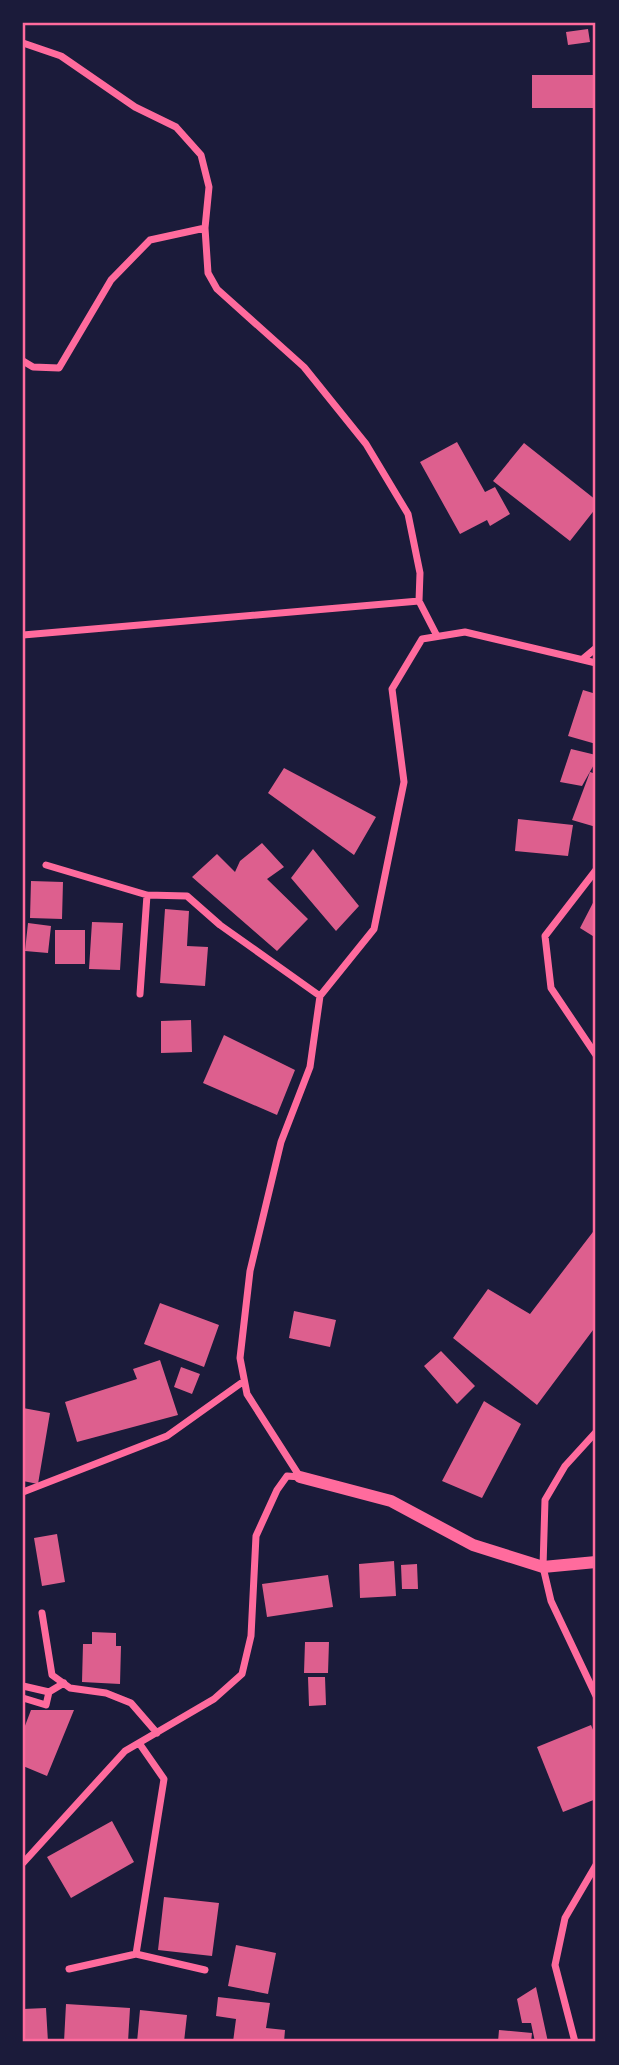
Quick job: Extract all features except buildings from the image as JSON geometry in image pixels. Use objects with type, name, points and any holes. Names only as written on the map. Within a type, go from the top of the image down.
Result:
[{"type":"street","points":[[23,43],[61,56],[135,107],[176,127],[201,155],[209,187],[205,228],[208,273],[218,289],[304,367],[366,444],[408,514],[420,573],[419,601],[437,636]]},
{"type":"street","points":[[23,361],[33,367],[59,368],[111,280],[149,240],[205,228]]},
{"type":"street","points":[[23,635],[419,601]]},
{"type":"street","points":[[300,1477],[247,1394],[240,1358],[250,1271],[281,1142],[310,1067],[320,996],[374,929],[404,782],[392,690],[422,639],[465,632],[584,658],[596,663]]},
{"type":"street","points":[[584,658],[596,648]]},
{"type":"street","points":[[46,865],[147,895],[187,895],[220,925],[320,996]]},
{"type":"street","points":[[596,870],[545,936],[551,988],[596,1055]]},
{"type":"street","points":[[141,995],[147,895]]},
{"type":"street","points":[[23,1492],[167,1436],[244,1381]]},
{"type":"street","points":[[596,1432],[565,1465],[545,1500],[543,1567],[551,1601],[596,1696]]},
{"type":"street","points":[[23,1863],[125,1751],[214,1699],[242,1674],[251,1636],[256,1536],[277,1490],[287,1476],[391,1501],[473,1545],[543,1567],[596,1562]]},
{"type":"street","points":[[42,1613],[52,1675],[70,1688],[106,1693],[131,1703],[157,1733]]},
{"type":"street","points":[[23,1686],[49,1692],[64,1684]]},
{"type":"street","points":[[23,1698],[46,1705],[49,1692]]},
{"type":"street","points":[[136,1954],[164,1779],[139,1743]]},
{"type":"street","points":[[575,2042],[555,1965],[565,1918],[596,1865]]},
{"type":"street","points":[[69,1969],[136,1954],[205,1970]]}]
